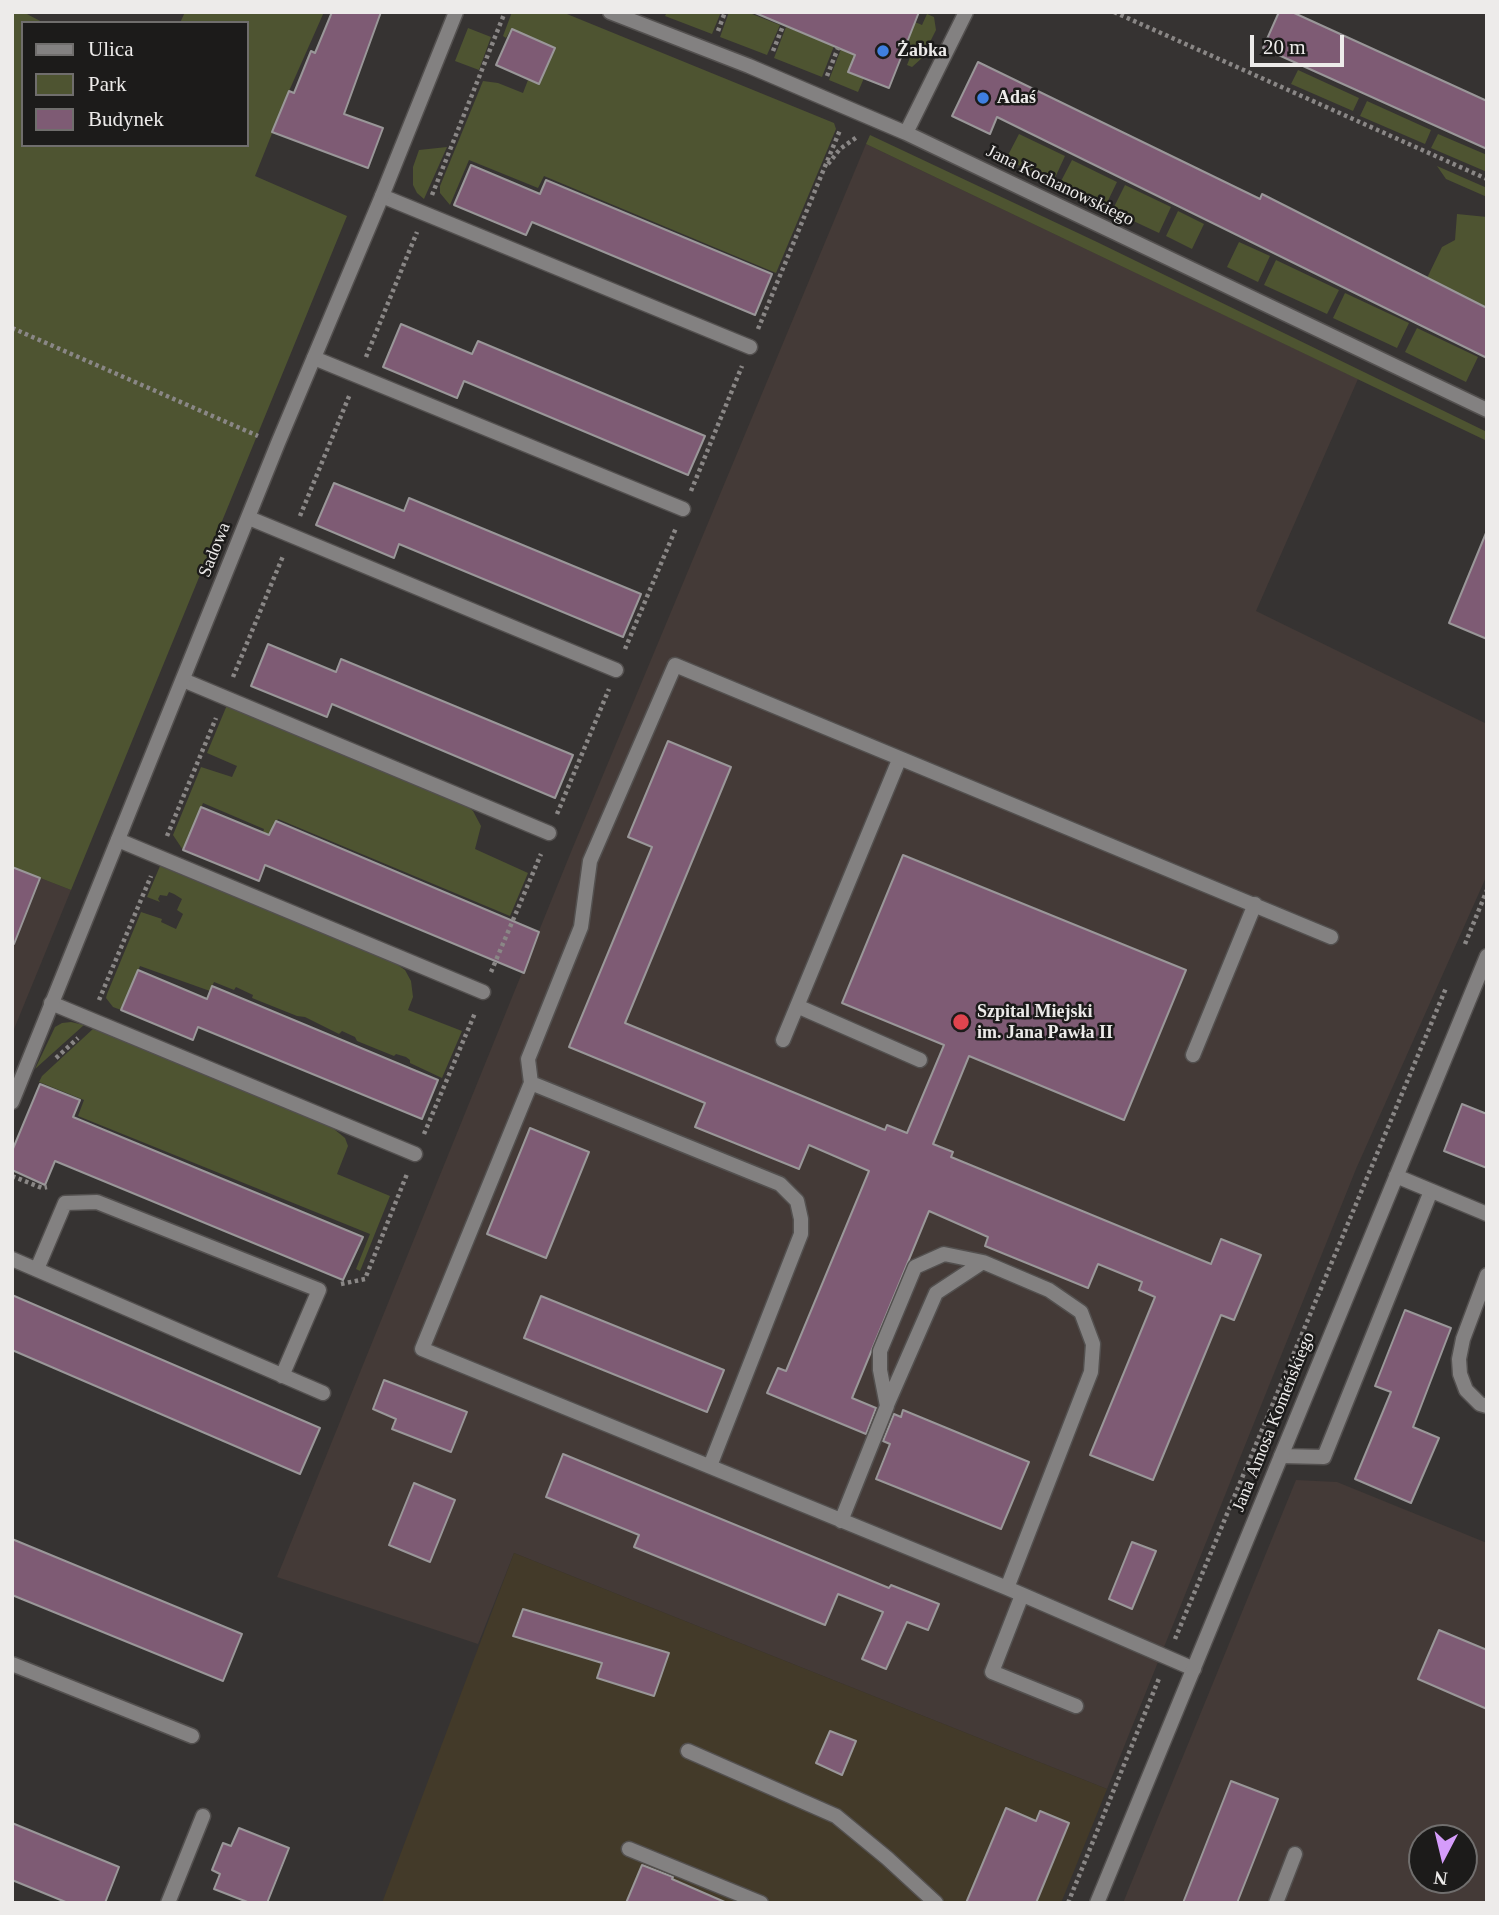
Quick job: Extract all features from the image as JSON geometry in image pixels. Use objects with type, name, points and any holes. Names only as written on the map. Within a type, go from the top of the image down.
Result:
[{"type":"street","name":"Sadowa","points":[[12,1102],[278,443],[456,12]]},
{"type":"street","name":"Jana Kochanowskiego","points":[[610,12],[749,66],[906,133],[1487,410]]},
{"type":"street","points":[[906,133],[966,12]]},
{"type":"street","points":[[382,196],[750,347]]},
{"type":"street","points":[[314,358],[683,509]]},
{"type":"street","points":[[249,518],[616,670]]},
{"type":"street","points":[[1194,1669],[1007,1588],[422,1349],[531,1083],[528,1059],[581,927],[590,861],[675,665],[1331,937]]},
{"type":"street","points":[[183,680],[549,833]]},
{"type":"street","points":[[783,1040],[899,760]]},
{"type":"street","points":[[118,840],[483,992]]},
{"type":"street","points":[[1193,1055],[1255,904]]},
{"type":"street","name":"Jana Amosa Komeńskiego","points":[[1097,1903],[1487,956]]},
{"type":"street","points":[[51,1003],[415,1154]]},
{"type":"street","points":[[797,1006],[920,1060]]},
{"type":"street","points":[[531,1083],[780,1184],[797,1201],[801,1234],[710,1466]]},
{"type":"street","points":[[1396,1176],[1487,1214]]},
{"type":"street","points":[[1281,1456],[1324,1457],[1431,1191]]},
{"type":"street","points":[[37,1269],[65,1203],[97,1202],[319,1290],[282,1376]]},
{"type":"street","points":[[887,1406],[880,1370],[880,1351],[915,1267],[944,1254],[983,1262],[1049,1290],[1080,1312],[1093,1344],[1091,1372],[1007,1588]]},
{"type":"street","points":[[12,1259],[323,1393]]},
{"type":"street","points":[[841,1521],[936,1293],[983,1262]]},
{"type":"street","points":[[1487,1275],[1463,1339],[1459,1359],[1460,1374],[1466,1390],[1479,1404],[1487,1406]]},
{"type":"street","points":[[1023,1595],[992,1672],[1076,1706]]},
{"type":"street","points":[[12,1664],[192,1737]]},
{"type":"street","points":[[688,1751],[836,1816],[936,1903]]},
{"type":"street","points":[[168,1903],[203,1816]]},
{"type":"street","points":[[629,1849],[761,1903]]},
{"type":"street","points":[[1276,1903],[1295,1854]]},
{"type":"path","points":[[51,1062],[88,1028],[425,214],[505,12]]},
{"type":"path","points":[[714,41],[725,12]]},
{"type":"path","points":[[1114,12],[1487,179]]},
{"type":"path","points":[[768,62],[783,26]]},
{"type":"path","points":[[823,85],[838,48]]},
{"type":"path","points":[[365,1279],[849,109]]},
{"type":"path","points":[[12,328],[278,443]]},
{"type":"path","points":[[1460,955],[1487,890]]},
{"type":"path","points":[[1068,1903],[1167,1658],[1450,979]]},
{"type":"shaded area","name":"Szpital Miejski im. Jana Pawła II","points":[[866,144],[1358,379],[1256,611],[1487,724],[1487,875],[1356,1169],[1107,1789],[514,1553],[478,1644],[277,1577],[573,847]]},
{"type":"shaded area","points":[[12,867],[71,890],[12,1034]]},
{"type":"shaded area","points":[[1296,1480],[1337,1482],[1487,1543],[1487,1903],[1123,1903]]},
{"type":"shaded area","points":[[514,1553],[1107,1789],[1061,1903],[382,1903]]},
{"type":"green space","points":[[12,12],[23,12],[40,21],[21,21],[21,147],[248,147],[248,21],[181,21],[185,12],[324,12],[255,176],[347,216],[71,890],[12,867]]},
{"type":"green space","points":[[512,12],[562,12],[834,123],[836,129],[776,273],[544,176],[538,188],[469,160],[450,205],[440,193],[440,186],[483,81],[498,83],[523,93],[528,80],[539,84],[554,48],[511,29],[506,38],[503,36]]},
{"type":"green space","points":[[667,12],[721,12],[712,34],[665,16]]},
{"type":"green space","points":[[729,12],[747,12],[780,25],[767,55],[720,37]]},
{"type":"green space","points":[[927,14],[934,17],[936,30],[922,58],[912,67],[907,65],[913,50],[906,47],[915,22],[922,25]]},
{"type":"green space","points":[[786,27],[834,46],[822,77],[774,58]]},
{"type":"green space","points":[[468,28],[491,37],[479,70],[455,61]]},
{"type":"green space","points":[[841,49],[855,55],[848,71],[864,78],[858,92],[829,80]]},
{"type":"green space","points":[[1298,70],[1359,98],[1353,111],[1291,84]]},
{"type":"green space","points":[[1367,101],[1431,130],[1425,144],[1360,116]]},
{"type":"green space","points":[[1019,134],[1065,156],[1053,182],[1006,159]]},
{"type":"green space","points":[[1438,134],[1487,155],[1487,172],[1431,148]]},
{"type":"green space","points":[[870,135],[1487,432],[1487,441],[866,144]]},
{"type":"green space","points":[[447,147],[424,199],[413,185],[413,167],[419,150]]},
{"type":"green space","points":[[1072,160],[1117,182],[1105,207],[1059,185]]},
{"type":"green space","points":[[1437,166],[1487,188],[1487,197],[1446,179]]},
{"type":"green space","points":[[1125,185],[1171,207],[1159,233],[1112,211]]},
{"type":"green space","points":[[1178,211],[1204,224],[1192,249],[1166,236]]},
{"type":"green space","points":[[1457,214],[1487,217],[1487,308],[1427,278],[1442,247],[1455,240]]},
{"type":"green space","points":[[1239,242],[1270,256],[1258,282],[1227,267]]},
{"type":"green space","points":[[1276,260],[1339,290],[1327,314],[1264,285]]},
{"type":"green space","points":[[1345,293],[1409,323],[1397,348],[1333,318]]},
{"type":"green space","points":[[1417,328],[1478,357],[1466,382],[1405,352]]},
{"type":"green space","points":[[227,705],[466,805],[473,811],[481,826],[475,849],[528,873],[510,916],[278,819],[269,835],[263,833],[264,829],[203,803],[183,850],[173,835],[201,767],[232,777],[237,766],[207,753]]},
{"type":"green space","points":[[160,866],[395,963],[405,970],[411,981],[413,997],[408,1010],[462,1031],[442,1078],[410,1063],[406,1057],[396,1054],[394,1056],[357,1041],[355,1037],[342,1031],[339,1034],[305,1017],[252,998],[253,995],[236,987],[234,990],[214,982],[210,991],[140,966],[121,1010],[113,1007],[106,998],[107,994],[141,912],[162,919],[161,922],[176,929],[183,914],[177,910],[182,899],[174,894],[169,892],[167,896],[160,895],[160,902],[147,897]]},
{"type":"green space","points":[[71,1022],[84,1025],[35,1069],[55,1027]]},
{"type":"green space","points":[[94,1028],[329,1125],[345,1138],[348,1146],[337,1174],[390,1196],[360,1271],[356,1269],[370,1234],[78,1116],[84,1100],[39,1082],[42,1076]]},
{"type":"building","points":[[332,12],[381,12],[344,114],[383,128],[368,168],[272,132],[289,91],[294,93],[311,51],[315,53]]},
{"type":"building","points":[[753,12],[919,12],[889,88],[848,72],[855,55]]},
{"type":"building","points":[[1279,12],[1292,12],[1487,101],[1487,149],[1263,48]]},
{"type":"building","points":[[512,29],[555,48],[539,84],[496,65]]},
{"type":"building","points":[[978,62],[1260,199],[1262,194],[1487,308],[1487,358],[997,117],[990,134],[952,116]]},
{"type":"building","points":[[471,165],[540,194],[546,180],[772,274],[755,315],[532,222],[526,235],[454,205]]},
{"type":"building","points":[[401,324],[472,354],[478,341],[705,436],[688,475],[464,381],[457,398],[383,367]]},
{"type":"building","points":[[334,483],[404,511],[409,498],[641,594],[623,637],[399,544],[394,558],[316,525]]},
{"type":"building","points":[[1487,533],[1487,639],[1449,623]]},
{"type":"building","points":[[268,644],[336,672],[341,659],[573,755],[555,798],[332,704],[327,717],[251,686]]},
{"type":"building","points":[[668,741],[731,767],[625,1023],[885,1130],[887,1125],[907,1133],[944,1045],[842,1003],[903,855],[1186,970],[1124,1120],[969,1056],[933,1144],[953,1152],[951,1157],[1211,1264],[1221,1239],[1261,1255],[1234,1320],[1221,1315],[1153,1480],[1090,1455],[1155,1297],[1139,1290],[1142,1282],[1098,1264],[1088,1288],[985,1246],[988,1237],[929,1211],[852,1398],[876,1408],[866,1434],[767,1393],[778,1368],[786,1371],[869,1171],[809,1145],[799,1169],[695,1127],[705,1103],[569,1047],[652,847],[628,837]]},
{"type":"building","points":[[201,807],[269,835],[276,821],[539,932],[524,973],[265,865],[259,881],[183,850]]},
{"type":"building","points":[[12,867],[40,878],[14,944],[12,943]]},
{"type":"building","points":[[138,970],[207,999],[212,986],[438,1080],[422,1119],[198,1027],[193,1040],[121,1010]]},
{"type":"building","points":[[40,1084],[80,1100],[73,1117],[363,1237],[343,1280],[55,1161],[45,1185],[12,1170],[12,1151]]},
{"type":"building","points":[[1462,1104],[1487,1114],[1487,1168],[1444,1151]]},
{"type":"building","points":[[530,1128],[589,1152],[546,1258],[487,1234]]},
{"type":"building","points":[[12,1295],[320,1428],[300,1474],[12,1350]]},
{"type":"building","points":[[541,1296],[724,1370],[707,1412],[524,1338]]},
{"type":"building","points":[[1405,1310],[1451,1328],[1413,1427],[1439,1438],[1411,1503],[1355,1479],[1391,1392],[1375,1386]]},
{"type":"building","points":[[384,1380],[467,1412],[451,1452],[392,1429],[396,1419],[373,1409]]},
{"type":"building","points":[[903,1410],[1029,1462],[1001,1529],[876,1479],[890,1444],[883,1441],[894,1414],[901,1417]]},
{"type":"building","points":[[563,1454],[889,1588],[891,1585],[939,1604],[928,1630],[907,1622],[886,1669],[862,1659],[883,1612],[838,1594],[825,1625],[634,1547],[639,1535],[546,1497]]},
{"type":"building","points":[[414,1483],[455,1500],[430,1562],[389,1545]]},
{"type":"building","points":[[12,1539],[242,1634],[223,1681],[12,1595]]},
{"type":"building","points":[[1132,1542],[1156,1551],[1132,1609],[1109,1599]]},
{"type":"building","points":[[523,1609],[669,1653],[654,1696],[597,1678],[602,1663],[513,1636]]},
{"type":"building","points":[[1439,1630],[1487,1650],[1487,1709],[1418,1679]]},
{"type":"building","points":[[830,1731],[856,1741],[842,1775],[816,1763]]},
{"type":"building","points":[[1231,1781],[1278,1799],[1237,1903],[1183,1903]]},
{"type":"building","points":[[1006,1808],[1036,1821],[1040,1811],[1069,1823],[1036,1903],[966,1903]]},
{"type":"building","points":[[12,1823],[119,1867],[105,1903],[68,1903],[12,1880]]},
{"type":"building","points":[[239,1828],[289,1848],[267,1903],[250,1903],[214,1889],[220,1874],[212,1870],[223,1843],[231,1846]]},
{"type":"building","points":[[642,1865],[673,1877],[672,1879],[727,1903],[626,1903]]},
{"type":"place","name":"Żabka","points":[[883,51]]},
{"type":"place","name":"Adaś","points":[[983,98]]},
{"type":"place","name":"Szpital Miejski im. Jana Pawła II","points":[[961,1022]]}]
